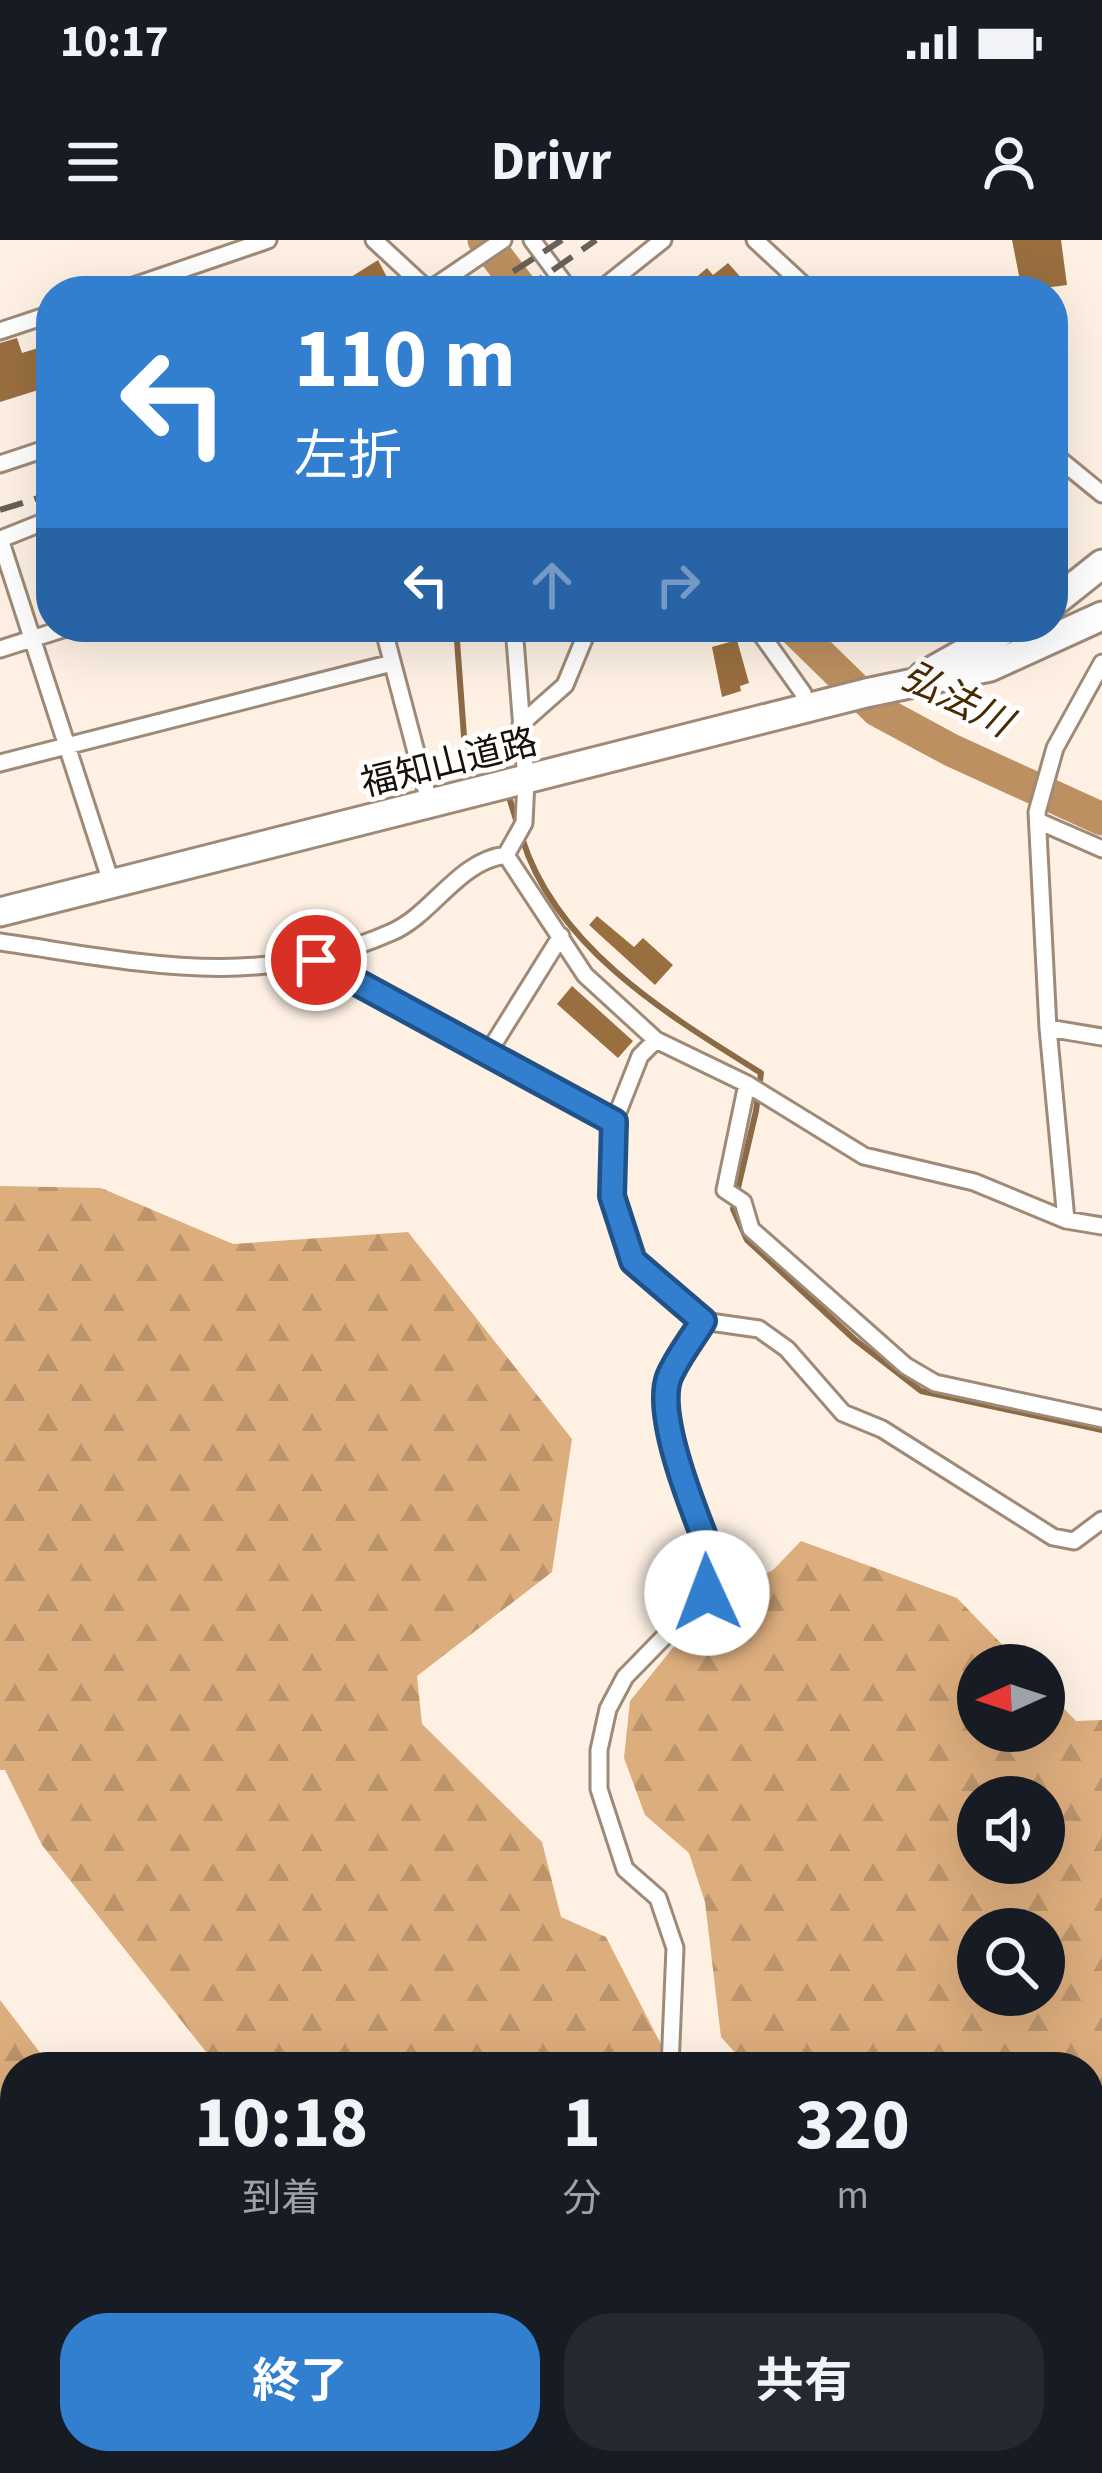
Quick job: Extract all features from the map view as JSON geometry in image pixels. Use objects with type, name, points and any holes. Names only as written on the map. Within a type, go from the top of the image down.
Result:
[{"type":"highway","points":[[1068,591],[1102,564]]},
{"type":"highway","name":"福知山道路","points":[[1068,631],[1102,616]]},
{"type":"highway","name":"福知山道路","points":[[915,681],[984,642]]},
{"type":"highway","name":"福知山道路","points":[[0,912],[866,693],[990,667],[1045,642]]},
{"type":"street","points":[[162,276],[268,240]]},
{"type":"street","points":[[374,240],[413,276]]},
{"type":"street","points":[[451,276],[503,240]]},
{"type":"street","points":[[532,240],[558,276]]},
{"type":"street","points":[[618,276],[663,240]]},
{"type":"street","points":[[755,240],[793,276]]},
{"type":"street","points":[[0,332],[36,319]]},
{"type":"street","points":[[0,464],[36,452]]},
{"type":"street","points":[[1068,466],[1102,494]]},
{"type":"street","points":[[36,525],[0,539],[112,884]]},
{"type":"street","points":[[0,649],[36,637]]},
{"type":"street","points":[[387,642],[430,805]]},
{"type":"street","points":[[506,855],[524,823],[526,780],[515,642]]},
{"type":"street","points":[[521,724],[565,686],[580,642]]},
{"type":"street","points":[[767,642],[803,693],[820,706]]},
{"type":"street","points":[[1066,1220],[1048,1028],[1038,821],[1054,748],[1102,662]]},
{"type":"street","points":[[0,763],[392,663]]},
{"type":"street","points":[[1038,821],[1102,849]]},
{"type":"street","points":[[506,855],[585,975],[656,1040],[747,1084],[864,1156],[974,1182],[1066,1220],[1102,1226]]},
{"type":"street","points":[[0,942],[224,970],[316,960],[398,930],[451,883],[495,856],[506,855]]},
{"type":"street","points":[[488,1053],[561,937]]},
{"type":"street","points":[[316,960],[614,1122]]},
{"type":"street","points":[[1048,1028],[1102,1037]]},
{"type":"street","points":[[656,1040],[640,1056],[614,1122],[612,1196],[633,1261],[703,1321],[758,1328],[787,1349],[842,1412],[882,1429],[1053,1537],[1074,1541],[1102,1520]]},
{"type":"street","points":[[747,1084],[725,1190],[743,1202],[752,1229],[906,1366],[935,1383],[1102,1419]]},
{"type":"street","points":[[671,2052],[676,1948],[658,1898],[625,1869],[599,1789],[599,1750],[608,1709],[626,1677],[707,1593],[719,1574],[692,1507],[665,1404],[668,1379],[703,1321]]},
{"type":"green space","points":[[0,1186],[101,1188],[233,1244],[408,1232],[572,1439],[552,1572],[417,1676],[422,1724],[542,1842],[561,1917],[606,1937],[665,2052],[206,2052],[42,1845],[5,1770],[0,1770]]},
{"type":"green space","points":[[801,1541],[957,1598],[1002,1644],[957,1644],[957,1752],[1065,1752],[1065,1710],[1076,1721],[1102,1720],[1102,2052],[734,2052],[721,2037],[705,1902],[689,1853],[645,1815],[624,1758],[630,1701],[676,1644],[731,1591],[773,1570]]},
{"type":"green space","points":[[0,2000],[40,2052],[0,2052]]},
{"type":"building","points":[[1012,240],[1061,240],[1066,276],[1019,276]]},
{"type":"building","points":[[378,260],[386,276],[353,276]]},
{"type":"building","points":[[728,263],[740,276],[698,276],[707,268],[713,275]]},
{"type":"building","points":[[17,338],[22,353],[36,349],[36,391],[0,402],[0,343]]},
{"type":"building","points":[[738,642],[749,683],[740,686],[741,691],[722,697],[712,647]]},
{"type":"building","points":[[597,916],[634,947],[643,938],[673,965],[655,985],[589,925]]},
{"type":"building","points":[[572,986],[633,1041],[618,1058],[557,1004]]},
{"type":"waterway","name":"弘法川","points":[[484,240],[512,276]]},
{"type":"waterway","points":[[457,642],[465,750]]},
{"type":"waterway","name":"弘法川","points":[[807,642],[877,710],[951,750],[1102,819]]},
{"type":"waterway","points":[[509,797],[518,826]]},
{"type":"waterway","points":[[522,838],[538,877],[588,945],[653,1002],[761,1073],[733,1209],[747,1240],[854,1339],[921,1391],[1102,1430]]},
{"type":"railway","points":[[506,276],[562,240]]},
{"type":"railway","points":[[544,276],[596,240]]},
{"type":"railway","points":[[0,510],[36,499]]},
{"type":"route","points":[[316,960],[614,1122],[612,1196],[633,1261],[703,1321],[668,1379],[665,1404],[692,1507],[719,1574],[707,1593]]}]
